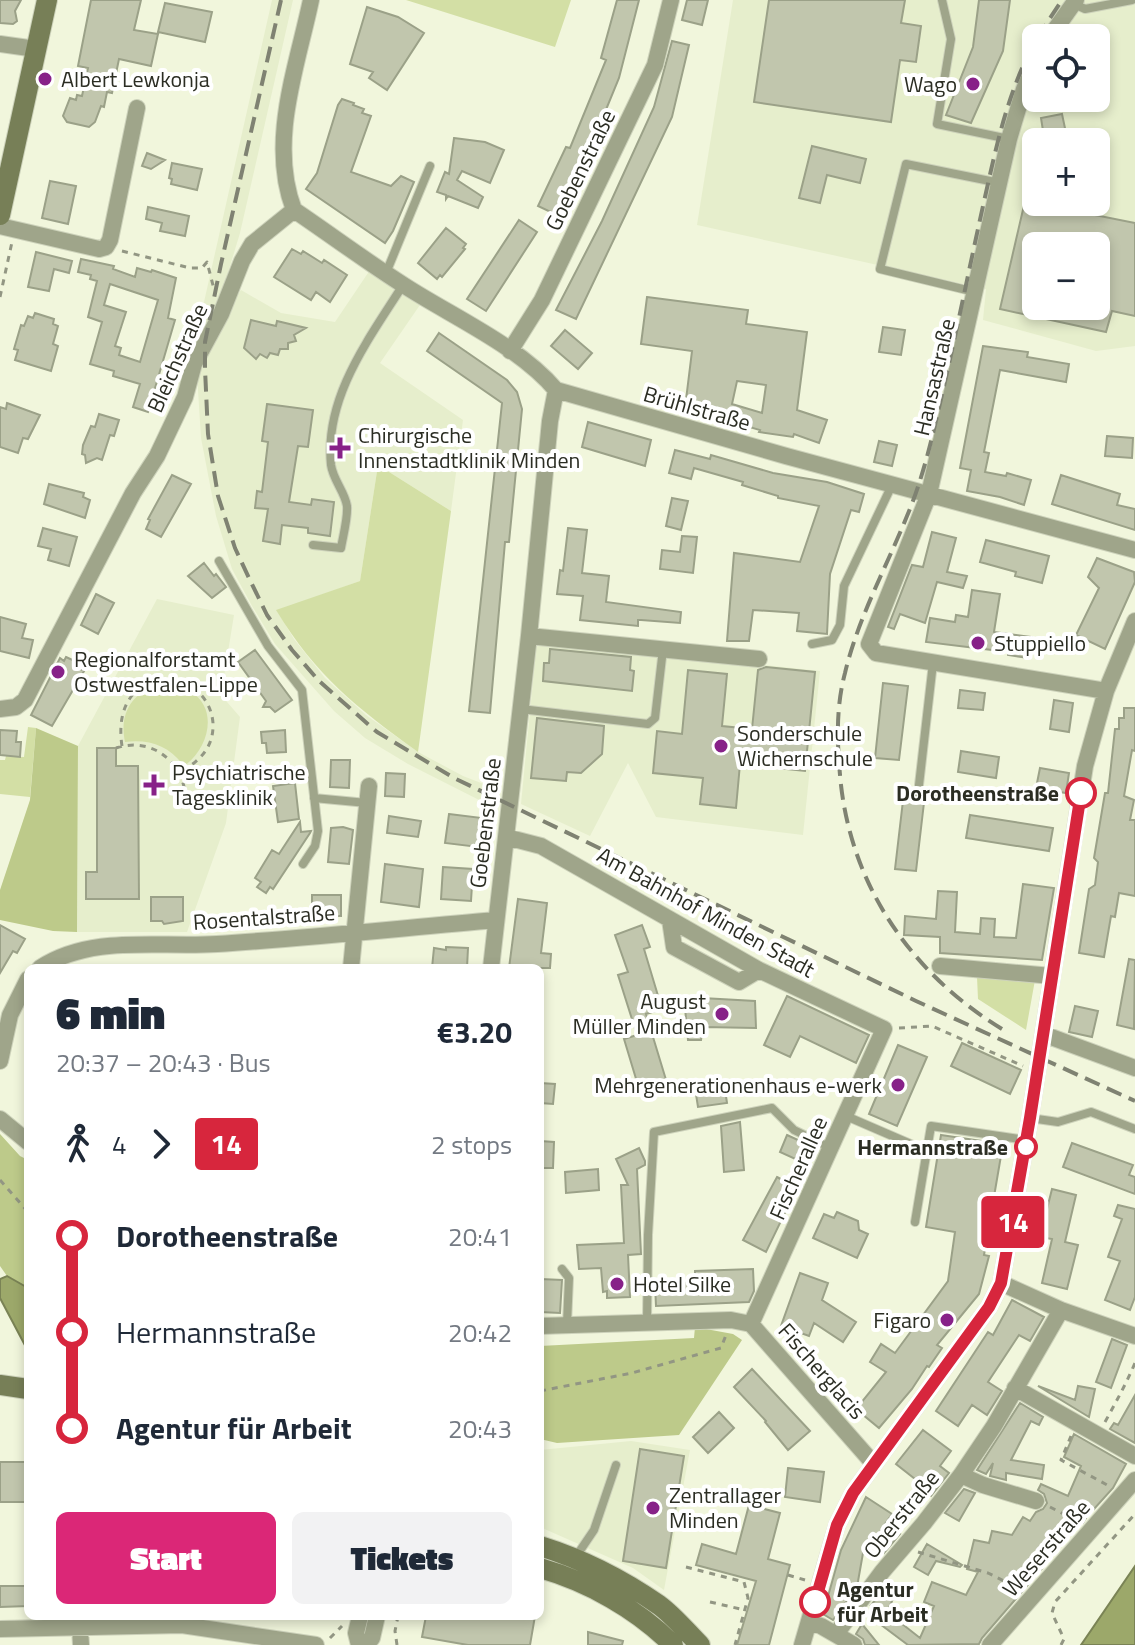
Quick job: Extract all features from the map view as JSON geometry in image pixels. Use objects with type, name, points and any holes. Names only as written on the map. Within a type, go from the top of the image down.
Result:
[{"type":"street","points":[[0,215],[47,0]]},
{"type":"street","points":[[294,210],[283,170],[283,144],[287,110],[311,0]]},
{"type":"street","name":"Goebenstraße","points":[[510,351],[542,300],[655,65],[671,0]]},
{"type":"street","points":[[1059,24],[1075,2]]},
{"type":"street","points":[[0,44],[36,49]]},
{"type":"street","name":"Hansastraße","points":[[924,661],[876,653],[871,650],[869,638],[929,494],[1009,139],[1022,96]]},
{"type":"street","points":[[0,226],[99,249],[106,247],[137,108]]},
{"type":"street","name":"Brühlstraße","points":[[294,210],[403,285],[510,351],[544,376],[556,390],[1135,550]]},
{"type":"street","name":"Bleichstraße","points":[[0,709],[16,707],[25,700],[133,493],[157,456],[176,417],[194,364],[221,314],[252,244],[294,210]]},
{"type":"street","name":"Goebenstraße","points":[[491,964],[550,421],[556,390]]},
{"type":"street","points":[[803,1644],[837,1525],[853,1493],[989,1307],[1001,1283],[1027,1141],[1085,766],[1106,691],[1135,621]]},
{"type":"street","points":[[529,636],[759,659]]},
{"type":"street","points":[[924,661],[1106,691]]},
{"type":"street","points":[[352,964],[368,794]]},
{"type":"street","name":"Am Bahnhof Minden Stadt","points":[[506,837],[541,846],[759,970],[884,1029]]},
{"type":"street","name":"Rosentalstraße","points":[[46,964],[58,956],[90,947],[217,944],[496,920]]},
{"type":"street","points":[[940,966],[1052,976]]},
{"type":"street","points":[[0,1061],[10,1015],[24,987]]},
{"type":"street","name":"Fischerallee","points":[[751,1324],[884,1029]]},
{"type":"street","points":[[1043,1034],[1135,1068]]},
{"type":"street","points":[[0,1119],[24,1139]]},
{"type":"street","points":[[1001,1283],[1061,1310],[1135,1336]]},
{"type":"street","name":"Oberstraße","points":[[836,1634],[961,1475],[1061,1310]]},
{"type":"street","name":"Fischerglacis","points":[[544,1326],[731,1320],[751,1324],[873,1463]]},
{"type":"street","points":[[0,1385],[24,1388]]},
{"type":"street","points":[[1015,1388],[1135,1456]]},
{"type":"street","points":[[0,1396],[24,1399]]},
{"type":"street","name":"Oberstraße","points":[[961,1475],[973,1482],[1036,1501]]},
{"type":"street","name":"Weserstraße","points":[[990,1645],[1135,1480]]},
{"type":"street","points":[[544,1547],[575,1558],[661,1606],[700,1645]]},
{"type":"street","points":[[544,1570],[598,1590],[662,1633],[673,1645]]},
{"type":"street","points":[[359,1645],[356,1633],[366,1620]]},
{"type":"street","points":[[366,1645],[372,1638],[367,1620]]},
{"type":"street","points":[[809,1622],[854,1645]]},
{"type":"street","points":[[0,1629],[182,1625],[316,1645]]},
{"type":"street","points":[[80,1628],[81,1645]]},
{"type":"lane","points":[[942,0],[951,39],[937,124],[1009,139]]},
{"type":"lane","points":[[1075,2],[1085,9],[1132,0]]},
{"type":"lane","points":[[976,292],[880,269],[906,164],[1000,183]]},
{"type":"lane","points":[[386,273],[430,166]]},
{"type":"lane","points":[[313,545],[341,548],[347,505],[334,480],[331,466],[337,406],[359,355],[403,285]]},
{"type":"lane","points":[[812,644],[832,640],[840,625],[844,586],[893,484]]},
{"type":"lane","points":[[219,561],[268,646],[302,690],[318,831],[315,846],[303,864]]},
{"type":"lane","points":[[521,709],[648,724],[655,718],[663,649]]},
{"type":"lane","points":[[919,785],[924,661]]},
{"type":"lane","points":[[314,798],[368,794]]},
{"type":"lane","points":[[647,1323],[654,1132],[772,1108],[794,1130],[832,1149]]},
{"type":"lane","points":[[1030,1118],[1058,1122],[1091,1112],[1135,1129]]},
{"type":"lane","points":[[846,1116],[927,1151]]},
{"type":"lane","points":[[915,1222],[931,1126],[1027,1141]]},
{"type":"lane","points":[[562,1269],[569,1278],[567,1324]]},
{"type":"lane","points":[[575,1558],[594,1530],[616,1465]]},
{"type":"path","points":[[106,247],[190,268],[202,268],[207,262],[215,289]]},
{"type":"path","points":[[122,746],[120,720],[132,695],[156,681],[190,686],[208,706],[213,729],[203,756],[181,772]]},
{"type":"path","points":[[116,748],[142,746],[157,750],[181,772],[185,791]]},
{"type":"path","points":[[884,1029],[932,1026],[1037,1073]]},
{"type":"path","points":[[0,1180],[24,1207]]},
{"type":"path","points":[[544,1390],[632,1373],[721,1348],[731,1320]]},
{"type":"path","points":[[1098,1436],[1119,1395],[1124,1392],[1135,1363]]},
{"type":"path","points":[[1078,1422],[1061,1460],[1123,1493]]},
{"type":"path","points":[[1036,1501],[1091,1529]]},
{"type":"path","points":[[1055,1645],[1061,1644],[1064,1639],[1052,1613],[1055,1602],[1135,1514]]},
{"type":"path","points":[[903,1547],[988,1573],[1035,1596]]},
{"type":"path","points":[[686,1567],[744,1582],[748,1598],[735,1645]]},
{"type":"path","points":[[788,1575],[805,1580]]},
{"type":"path","points":[[710,1602],[745,1610]]},
{"type":"path","points":[[327,1645],[329,1639],[365,1620]]},
{"type":"path","points":[[397,1620],[397,1645]]},
{"type":"shaded area","name":"Chirurgische Innenstadtklinik Minden","points":[[272,0],[293,0],[240,233],[217,309],[223,317],[241,290],[281,313],[335,322],[372,267],[422,302],[380,363],[463,420],[451,511],[378,465],[360,581],[277,611],[294,639],[325,678],[366,715],[418,752],[463,776],[494,788],[493,807],[408,764],[365,738],[334,711],[275,644],[252,606],[232,569],[216,516],[201,438],[195,342]]},
{"type":"shaded area","points":[[406,0],[571,0],[555,47]]},
{"type":"shaded area","name":"Wago","points":[[733,0],[1135,0],[1135,346],[1096,351],[983,320],[986,289],[697,225]]},
{"type":"shaded area","points":[[378,465],[451,511],[418,752],[375,720],[323,673],[276,610],[360,581]]},
{"type":"shaded area","name":"Psychiatrische Tagesklinik","points":[[157,599],[234,615],[221,695],[240,717],[226,823],[187,932],[77,932],[78,746]]},
{"type":"shaded area","name":"Sonderschule Wichernschule","points":[[537,640],[820,671],[803,835],[656,817],[628,763],[590,836],[521,804]]},
{"type":"shaded area","points":[[159,684],[190,691],[205,708],[208,718],[204,740],[184,766],[172,753],[158,745],[125,742],[124,722],[130,706],[141,693]]},
{"type":"shaded area","points":[[28,727],[36,728],[30,797],[0,794],[0,760],[5,760],[6,756],[24,757]]},
{"type":"shaded area","points":[[36,728],[78,746],[77,932],[53,931],[0,920],[0,890],[30,800]]},
{"type":"shaded area","points":[[977,977],[1035,980],[1026,1030],[978,999]]},
{"type":"shaded area","points":[[0,1134],[24,1158],[24,1286],[7,1276],[0,1266]]},
{"type":"shaded area","points":[[7,1276],[24,1286],[24,1343],[0,1298],[0,1279]]},
{"type":"shaded area","points":[[695,1327],[733,1334],[742,1340],[679,1435],[557,1443],[544,1440],[544,1346],[694,1338]]},
{"type":"shaded area","points":[[631,1441],[690,1450],[664,1590],[633,1568],[544,1529],[544,1450]]},
{"type":"shaded area","points":[[1135,1566],[1135,1645],[1081,1645]]},
{"type":"building","points":[[0,0],[21,0],[15,11],[17,21],[13,24],[0,23]]},
{"type":"building","points":[[91,0],[141,0],[134,30],[158,34],[151,66],[119,59],[112,93],[107,92],[104,107],[101,106],[95,122],[89,127],[67,122],[63,116],[70,98],[76,100],[77,95],[82,96],[88,68],[78,66]]},
{"type":"building","points":[[617,0],[639,0],[619,78],[559,216],[538,206],[566,147],[570,148],[606,60],[601,58]]},
{"type":"building","points":[[687,0],[708,0],[702,25],[682,20]]},
{"type":"building","points":[[769,0],[905,0],[901,23],[921,26],[916,62],[900,60],[891,122],[754,102]]},
{"type":"building","points":[[979,0],[1010,0],[1003,51],[971,123],[946,115],[973,47]]},
{"type":"building","points":[[165,3],[212,12],[205,42],[158,32]]},
{"type":"building","points":[[367,7],[398,17],[424,33],[387,90],[369,78],[373,72],[350,64]]},
{"type":"building","points":[[672,41],[689,45],[672,117],[576,319],[556,310],[602,221],[654,107]]},
{"type":"building","points":[[342,99],[354,103],[364,109],[362,113],[371,116],[351,172],[391,186],[401,176],[414,182],[385,243],[306,189],[317,173]]},
{"type":"building","points":[[1062,114],[1065,128],[1043,128],[1041,118]]},
{"type":"building","points":[[454,138],[485,142],[504,150],[490,183],[462,171],[457,180],[483,197],[478,208],[448,196],[446,199],[446,195],[437,192],[445,172],[449,174]]},
{"type":"building","points":[[812,146],[866,159],[860,183],[827,175],[820,203],[799,198]]},
{"type":"building","points":[[147,153],[165,160],[151,169],[142,166]]},
{"type":"building","points":[[172,163],[202,169],[197,190],[171,184]]},
{"type":"building","points":[[50,181],[76,186],[68,224],[42,218]]},
{"type":"building","points":[[148,207],[189,216],[185,236],[160,231],[162,223],[146,219]]},
{"type":"building","points":[[1022,214],[1100,216],[1135,223],[1135,316],[1112,311],[1110,318],[1110,232],[1022,232],[1022,314],[1000,309]]},
{"type":"building","points":[[519,220],[537,232],[486,311],[467,299]]},
{"type":"building","points":[[446,228],[466,244],[442,277],[440,275],[437,279],[418,263]]},
{"type":"building","points":[[292,249],[301,254],[303,251],[322,263],[324,260],[347,275],[330,302],[316,292],[311,300],[274,277]]},
{"type":"building","points":[[36,252],[72,261],[69,273],[54,269],[49,291],[28,287]]},
{"type":"building","points":[[81,259],[114,266],[113,269],[135,277],[137,268],[176,278],[168,318],[175,320],[148,412],[133,407],[140,384],[113,376],[114,371],[90,364],[102,322],[88,317],[97,281],[90,279],[91,275],[78,272]],"holes":[[[110,284],[158,300],[140,362],[119,355],[121,348],[115,346],[126,312],[104,305]]]},
{"type":"building","points":[[647,297],[748,310],[746,324],[807,332],[797,410],[827,420],[819,443],[794,434],[793,437],[759,432],[685,408],[692,351],[641,344]],"holes":[[[737,381],[766,385],[762,413],[732,404]]]},
{"type":"building","points":[[35,313],[54,319],[53,324],[58,326],[53,344],[58,346],[51,371],[15,360],[18,350],[14,349],[21,325],[24,326],[28,316],[33,318]]},
{"type":"building","points":[[251,320],[276,326],[277,321],[306,328],[294,335],[296,341],[288,343],[288,349],[280,349],[278,355],[270,353],[267,358],[260,354],[256,359],[244,348]]},
{"type":"building","points":[[1051,320],[1109,320],[1106,332]]},
{"type":"building","points":[[883,327],[905,330],[901,355],[879,352]]},
{"type":"building","points":[[565,330],[592,353],[578,369],[551,346]]},
{"type":"building","points":[[439,333],[507,380],[517,392],[522,409],[509,542],[505,542],[490,713],[469,711],[502,403],[427,351]]},
{"type":"building","points":[[983,346],[1028,352],[1027,357],[1069,364],[1066,382],[1000,370],[984,452],[989,453],[985,472],[1006,476],[1007,473],[1031,480],[1024,505],[967,491],[971,470],[960,468]]},
{"type":"building","points":[[7,403],[40,415],[28,439],[23,438],[18,453],[0,447],[0,407],[6,409]]},
{"type":"building","points":[[267,404],[313,410],[308,447],[298,446],[289,502],[311,505],[312,499],[334,502],[330,536],[308,533],[308,528],[282,525],[280,544],[263,541],[268,509],[255,508],[257,491],[262,492],[268,442],[262,441]]},
{"type":"building","points":[[99,414],[119,420],[114,436],[110,435],[102,460],[97,458],[86,463],[82,454],[83,445],[91,426],[95,427]]},
{"type":"building","points":[[588,422],[651,440],[645,466],[582,447]]},
{"type":"building","points":[[1107,436],[1133,438],[1132,458],[1105,456]]},
{"type":"building","points":[[879,441],[897,445],[892,466],[874,462]]},
{"type":"building","points":[[675,450],[710,459],[711,455],[773,473],[827,482],[864,494],[859,512],[851,510],[830,574],[827,634],[797,631],[799,613],[753,610],[749,641],[727,641],[734,553],[800,562],[819,506],[778,498],[742,485],[743,482],[694,468],[691,479],[669,473]]},
{"type":"building","points":[[172,475],[191,484],[161,537],[146,529],[148,519]]},
{"type":"building","points":[[1061,475],[1120,494],[1117,505],[1135,509],[1135,530],[1052,504]]},
{"type":"building","points":[[49,484],[84,493],[83,497],[90,500],[85,518],[44,504]]},
{"type":"building","points":[[672,498],[688,501],[681,530],[666,526]]},
{"type":"building","points":[[43,528],[77,537],[69,566],[48,560],[51,549],[38,546]]},
{"type":"building","points":[[568,528],[587,530],[582,573],[609,576],[606,602],[681,612],[680,623],[638,620],[638,626],[580,620],[583,596],[557,594]]},
{"type":"building","points":[[932,532],[956,538],[947,572],[967,576],[963,588],[937,582],[925,623],[900,614],[894,629],[888,627],[912,565],[923,567]]},
{"type":"building","points":[[682,536],[697,537],[693,573],[660,569],[662,550],[680,552]]},
{"type":"building","points":[[986,540],[1049,556],[1042,583],[980,562]]},
{"type":"building","points":[[1097,558],[1134,572],[1135,582],[1105,649],[1076,635],[1099,588],[1088,577]]},
{"type":"building","points":[[204,563],[226,587],[212,598],[188,576]]},
{"type":"building","points":[[972,590],[1000,594],[994,632],[1032,637],[1029,658],[1008,655],[1008,652],[926,642],[930,618],[955,622],[956,615],[968,617]]},
{"type":"building","points":[[96,594],[114,603],[98,634],[81,625]]},
{"type":"building","points":[[0,617],[26,624],[22,638],[33,640],[29,658],[0,651]]},
{"type":"building","points":[[550,649],[631,657],[630,670],[634,671],[632,691],[543,681],[544,663],[549,663]]},
{"type":"building","points":[[255,650],[292,700],[275,712],[270,707],[263,707],[266,701],[238,662]]},
{"type":"building","points":[[66,657],[79,663],[77,667],[84,671],[52,726],[31,715],[60,658],[64,661]]},
{"type":"building","points":[[766,667],[815,672],[805,771],[740,764],[736,808],[700,804],[703,778],[653,773],[657,731],[682,734],[688,670],[727,674],[722,726],[752,729],[758,670]]},
{"type":"building","points":[[883,683],[908,686],[899,760],[875,758]]},
{"type":"building","points":[[960,690],[985,693],[983,710],[958,708]]},
{"type":"building","points":[[1054,700],[1073,703],[1069,732],[1050,729]]},
{"type":"building","points":[[1124,708],[1135,708],[1135,751],[1132,750],[1124,796],[1134,800],[1130,820],[1135,820],[1135,896],[1119,893],[1115,917],[1111,916],[1104,957],[1079,953],[1089,889],[1095,885],[1098,862],[1094,858],[1105,793],[1108,793],[1115,729],[1119,729],[1119,718],[1124,718]]},
{"type":"building","points":[[537,718],[604,726],[602,754],[581,773],[567,772],[566,781],[531,778]]},
{"type":"building","points":[[0,730],[17,731],[16,742],[21,742],[20,757],[0,755]]},
{"type":"building","points":[[285,730],[286,752],[267,753],[261,732]]},
{"type":"building","points":[[97,748],[116,748],[116,766],[138,766],[139,899],[86,899],[86,872],[97,872]]},
{"type":"building","points":[[961,751],[999,757],[996,778],[958,772]]},
{"type":"building","points":[[331,760],[350,760],[349,788],[330,787]]},
{"type":"building","points":[[1040,768],[1069,773],[1066,793],[1036,788]]},
{"type":"building","points":[[386,773],[405,774],[404,797],[385,796]]},
{"type":"building","points":[[295,783],[299,819],[278,822],[273,786]]},
{"type":"building","points":[[904,792],[925,794],[916,871],[895,869]]},
{"type":"building","points":[[449,814],[482,818],[478,847],[445,843]]},
{"type":"building","points":[[970,815],[1053,828],[1049,851],[966,838]]},
{"type":"building","points":[[389,816],[421,821],[418,837],[387,833]]},
{"type":"building","points":[[300,822],[301,832],[311,831],[273,889],[270,887],[266,893],[257,887],[261,882],[255,878],[272,850],[279,854]]},
{"type":"building","points":[[331,828],[353,830],[349,864],[328,862]]},
{"type":"building","points":[[385,864],[423,869],[419,907],[381,902]]},
{"type":"building","points":[[443,867],[473,869],[471,901],[441,899]]},
{"type":"building","points":[[1023,884],[1054,888],[1042,960],[940,953],[940,937],[904,935],[905,916],[936,919],[938,891],[957,892],[955,932],[980,934],[981,918],[995,919],[994,937],[1016,938]]},
{"type":"building","points":[[312,895],[341,895],[341,916],[312,915]]},
{"type":"building","points":[[151,897],[183,897],[183,921],[164,924],[162,921],[151,921]]},
{"type":"building","points":[[518,899],[547,903],[541,953],[551,954],[550,968],[544,968],[544,964],[510,964]]},
{"type":"building","points":[[0,925],[25,939],[17,953],[13,951],[0,973]]},
{"type":"building","points":[[642,925],[650,947],[644,949],[662,1009],[646,1014],[667,1083],[640,1092],[624,1039],[637,1035],[618,975],[628,972],[615,935]]},
{"type":"building","points":[[446,947],[468,948],[467,964],[432,964],[434,948],[446,950]]},
{"type":"building","points":[[1129,959],[1135,960],[1134,1029],[1117,1025]]},
{"type":"building","points":[[787,996],[869,1035],[856,1063],[800,1036],[790,1057],[764,1045]]},
{"type":"building","points":[[684,997],[755,1001],[756,1028],[703,1027],[701,1040],[688,1040]]},
{"type":"building","points":[[1075,1006],[1098,1011],[1092,1037],[1069,1032]]},
{"type":"building","points":[[962,1043],[1021,1070],[1010,1094],[951,1066]]},
{"type":"building","name":"Mehrgenerationenhaus e-werk","points":[[898,1045],[927,1057],[897,1126],[869,1114]]},
{"type":"building","points":[[544,1083],[555,1084],[553,1104],[544,1103]]},
{"type":"building","points":[[724,1083],[727,1103],[698,1107],[695,1088]]},
{"type":"building","points":[[740,1122],[744,1170],[724,1172],[721,1126]]},
{"type":"building","points":[[787,1135],[811,1146],[804,1163],[780,1152]]},
{"type":"building","points":[[941,1135],[1003,1144],[984,1255],[989,1256],[979,1294],[937,1345],[942,1348],[929,1367],[879,1428],[856,1409],[886,1372],[870,1362],[881,1344],[895,1353],[948,1281],[955,1232],[926,1227]]},
{"type":"building","points":[[544,1141],[554,1142],[553,1168],[544,1168]]},
{"type":"building","points":[[1072,1143],[1133,1165],[1129,1175],[1135,1177],[1135,1194],[1063,1167]]},
{"type":"building","points":[[639,1148],[645,1161],[645,1165],[637,1169],[641,1254],[628,1255],[630,1297],[607,1298],[607,1291],[603,1292],[601,1268],[579,1269],[577,1245],[624,1243],[621,1185],[628,1185],[616,1159]]},
{"type":"building","points":[[598,1169],[599,1190],[566,1193],[565,1172]]},
{"type":"building","points":[[777,1177],[797,1188],[766,1252],[743,1240]]},
{"type":"building","points":[[1052,1189],[1076,1195],[1065,1242],[1078,1245],[1067,1289],[1042,1283],[1052,1239],[1040,1237]]},
{"type":"building","points":[[1118,1205],[1135,1209],[1135,1297],[1130,1310],[1105,1300],[1120,1261],[1108,1257],[1122,1219],[1114,1216]]},
{"type":"building","points":[[837,1212],[858,1221],[859,1230],[868,1234],[857,1258],[813,1238],[824,1214],[834,1218]]},
{"type":"building","points":[[753,1269],[754,1291],[749,1302],[656,1306],[655,1284],[695,1282],[695,1271]]},
{"type":"building","points":[[800,1273],[828,1283],[822,1300],[856,1322],[843,1342],[814,1323],[809,1336],[781,1326]]},
{"type":"building","points":[[544,1279],[562,1280],[560,1313],[544,1312]]},
{"type":"building","points":[[1012,1300],[1044,1317],[1030,1341],[1019,1335],[988,1382],[1002,1391],[987,1415],[972,1405],[958,1426],[936,1411],[988,1332],[993,1335]]},
{"type":"building","points":[[1112,1339],[1127,1345],[1111,1388],[1096,1382]]},
{"type":"building","points":[[752,1369],[810,1431],[788,1450],[734,1387]]},
{"type":"building","points":[[1038,1386],[1075,1400],[1078,1386],[1095,1389],[1089,1417]]},
{"type":"building","points":[[1135,1395],[1135,1443],[1110,1429],[1114,1423],[1118,1425]]},
{"type":"building","points":[[1020,1403],[1043,1417],[1039,1425],[1031,1421],[1011,1460],[1044,1465],[1042,1479],[1006,1473],[1006,1480],[990,1476],[993,1463],[986,1474],[977,1470]]},
{"type":"building","points":[[719,1412],[734,1428],[708,1453],[693,1437]]},
{"type":"building","points":[[923,1430],[951,1451],[940,1466],[949,1473],[931,1496],[926,1493],[929,1490],[896,1464]]},
{"type":"building","points":[[1074,1434],[1126,1464],[1113,1488],[1092,1508],[1083,1523],[1078,1520],[1046,1564],[979,1644],[908,1645],[868,1615],[874,1606],[871,1605],[881,1593],[893,1599],[887,1612],[920,1638],[934,1606],[924,1602],[932,1582],[966,1595],[978,1572],[967,1569],[974,1540],[989,1543],[992,1531],[1012,1535],[1023,1517],[1030,1521],[1047,1503],[1044,1494],[1038,1490],[1041,1484],[1068,1496],[1081,1466],[1064,1457]]},
{"type":"building","name":"Zentrallager Minden","points":[[640,1449],[684,1456],[666,1568],[623,1561]]},
{"type":"building","points":[[0,1462],[24,1462],[24,1502],[0,1502]]},
{"type":"building","points":[[788,1468],[824,1472],[820,1502],[785,1497]]},
{"type":"building","points":[[964,1489],[975,1493],[959,1521],[945,1513]]},
{"type":"building","points":[[866,1497],[892,1514],[885,1524],[900,1534],[884,1553],[870,1541],[867,1554],[863,1553],[857,1587],[833,1620],[823,1614],[841,1550]]},
{"type":"building","points":[[749,1505],[780,1513],[768,1559],[790,1565],[769,1645],[737,1645],[756,1581],[696,1565],[702,1544],[736,1554]]},
{"type":"building","points":[[927,1544],[962,1565],[936,1561],[928,1575],[914,1567]]},
{"type":"building","points":[[0,1586],[24,1586],[24,1606],[0,1607]]},
{"type":"building","points":[[425,1620],[534,1620],[530,1645],[468,1645],[422,1637]]},
{"type":"building","points":[[862,1624],[879,1645],[865,1645],[856,1634]]},
{"type":"building","points":[[588,1632],[623,1641],[622,1645],[588,1645]]},
{"type":"railway","points":[[281,0],[221,264],[205,342],[205,369],[208,434],[218,496],[235,548],[249,578],[267,615],[292,650],[319,681],[377,732],[454,778],[916,1001],[1135,1101]]},
{"type":"railway","points":[[1046,24],[1062,0]]},
{"type":"railway","points":[[1002,1029],[939,981],[890,922],[871,888],[856,852],[846,815],[840,775],[838,724],[842,686],[857,633],[907,516],[925,465],[998,142],[1022,69]]},
{"type":"bus line","name":"14","points":[[815,1602],[837,1525],[853,1493],[989,1307],[1001,1283],[1081,793]]},
{"type":"place","name":"Albert Lewkonja","points":[[45,79]]},
{"type":"place","name":"Wago","points":[[973,84]]},
{"type":"place","name":"Chirurgische Innenstadtklinik Minden","points":[[340,448]]},
{"type":"place","name":"Stuppiello","points":[[978,643]]},
{"type":"place","name":"Regionalforstamt Ostwestfalen-Lippe","points":[[58,672]]},
{"type":"place","name":"Sonderschule Wichernschule","points":[[721,746]]},
{"type":"place","name":"Psychiatrische Tagesklinik","points":[[154,785]]},
{"type":"place","name":"Dorotheenstraße","points":[[1081,793]]},
{"type":"place","name":"August Müller Minden","points":[[722,1014]]},
{"type":"place","name":"Mehrgenerationenhaus e-werk","points":[[898,1085]]},
{"type":"place","name":"Hermannstraße","points":[[1026,1147]]},
{"type":"place","name":"Hotel Silke","points":[[617,1284]]},
{"type":"place","name":"Figaro","points":[[947,1320]]},
{"type":"place","name":"Zentrallager Minden","points":[[653,1508]]},
{"type":"place","name":"Agentur für Arbeit","points":[[815,1602]]}]
